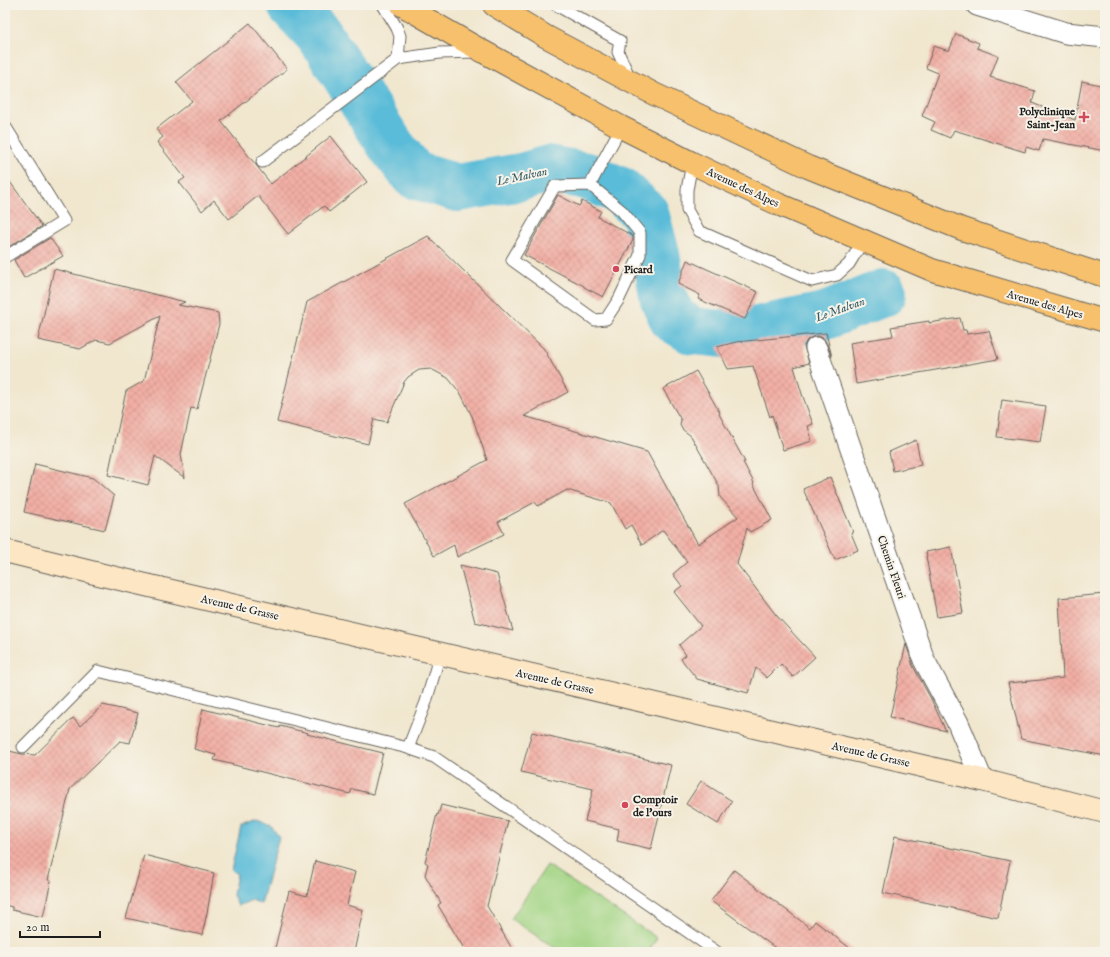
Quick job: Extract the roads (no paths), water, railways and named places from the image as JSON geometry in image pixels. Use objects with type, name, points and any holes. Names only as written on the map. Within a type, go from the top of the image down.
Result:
[{"type":"main road","name":"Avenue des Alpes","points":[[402,5],[482,51],[621,127],[692,164],[778,204],[932,270],[1105,321]]},
{"type":"main road","points":[[494,5],[545,36],[654,94],[808,167],[962,229],[1105,276]]},
{"type":"main road","name":"Avenue de Grasse","points":[[5,551],[982,780],[1105,812]]},
{"type":"street","points":[[977,5],[1066,33],[1105,37]]},
{"type":"street","name":"Chemin Fleuri","points":[[816,348],[924,660],[958,723],[982,780]]},
{"type":"lane","points":[[383,5],[397,28],[400,36],[398,59]]},
{"type":"lane","points":[[556,5],[620,41],[618,52],[632,82]]},
{"type":"lane","points":[[262,162],[398,59],[440,53],[482,51]]},
{"type":"lane","points":[[5,126],[64,221],[5,257]]},
{"type":"lane","points":[[590,185],[621,127]]},
{"type":"lane","points":[[692,164],[686,190],[686,210],[698,231],[812,281],[837,275],[849,264],[863,241]]},
{"type":"lane","points":[[590,185],[622,211],[640,233],[640,255],[618,299],[606,319],[595,320],[512,260],[555,186],[590,185]]},
{"type":"lane","points":[[408,748],[426,702],[440,654]]},
{"type":"lane","points":[[23,747],[98,671],[408,748],[434,757],[717,952]]},
{"type":"water","points":[[257,821],[271,826],[279,837],[261,904],[252,900],[238,906],[233,895],[237,874],[231,870],[241,827]]},
{"type":"waterway","name":"Le Malvan","points":[[291,5],[319,35],[392,147],[414,175],[458,188],[521,177],[549,169],[587,176],[621,191],[645,213],[656,254],[663,296],[673,319],[693,331],[732,335],[825,316],[883,293]]},
{"type":"place","name":"Polyclinique Saint-Jean","points":[[1084,117]]},
{"type":"place","name":"Picard","points":[[616,269]]},
{"type":"place","name":"Comptoir de l'ours","points":[[625,805]]}]
